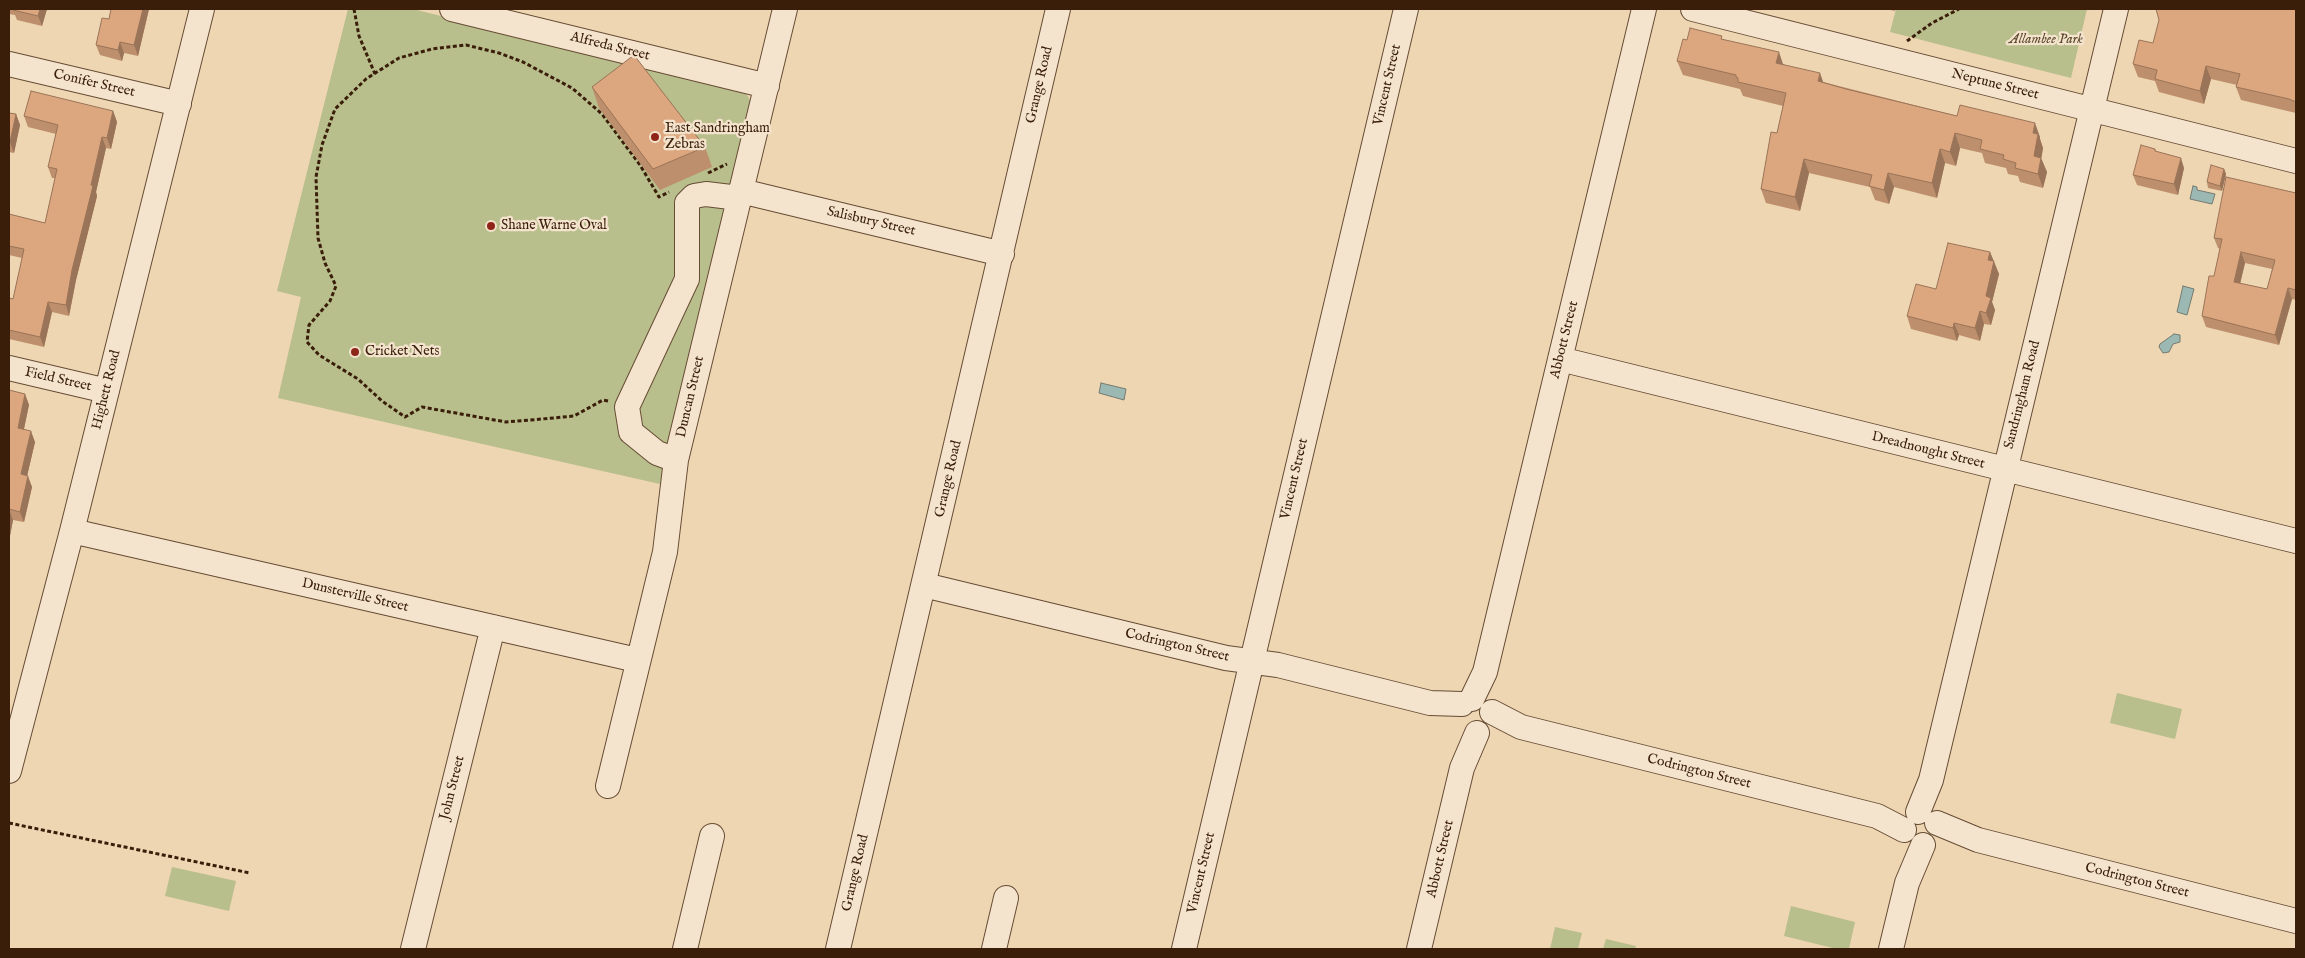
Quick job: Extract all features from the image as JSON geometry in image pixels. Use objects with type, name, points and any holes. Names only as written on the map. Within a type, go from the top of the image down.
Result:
[{"type":"street","name":"Highett Road","points":[[9,771],[72,531],[202,9]]},
{"type":"street","name":"Alfreda Street","points":[[452,9],[490,13],[767,86]]},
{"type":"street","name":"Duncan Street","points":[[608,786],[637,660],[665,552],[676,460],[786,9]]},
{"type":"street","name":"Grange Road","points":[[838,949],[1058,9]]},
{"type":"street","name":"Vincent Street","points":[[1184,949],[1406,9]]},
{"type":"street","name":"Abbott Street","points":[[1420,949],[1644,9]]},
{"type":"street","name":"Neptune Street","points":[[1693,9],[2296,160]]},
{"type":"street","name":"Sandringham Road","points":[[1891,949],[2116,9]]},
{"type":"street","name":"Conifer Street","points":[[9,64],[179,104]]},
{"type":"street","name":"Salisbury Street","points":[[627,407],[687,279],[687,203],[694,196],[706,194],[740,195],[1002,254]]},
{"type":"street","name":"Dreadnought Street","points":[[1560,359],[1988,467],[2006,469],[2296,542]]},
{"type":"street","name":"Field Street","points":[[9,368],[107,391]]},
{"type":"street","points":[[627,407],[631,432],[658,453],[676,460]]},
{"type":"street","name":"Dunsterville Street","points":[[72,531],[637,660]]},
{"type":"street","name":"Codrington Street","points":[[924,585],[1204,654],[1278,665],[2296,921]]},
{"type":"street","name":"John Street","points":[[413,949],[493,627]]},
{"type":"street","points":[[685,949],[712,836]]},
{"type":"street","points":[[994,949],[1006,898]]},
{"type":"path","points":[[354,9],[359,36],[375,74]]},
{"type":"path","points":[[1885,57],[1932,23],[1959,9]]},
{"type":"path","points":[[627,407],[602,400],[574,416],[506,422],[422,407],[405,417],[382,401],[358,379],[319,355],[307,342],[309,325],[330,301],[336,286],[325,263],[318,238],[316,177],[322,145],[335,109],[375,74],[399,58],[432,49],[466,45],[507,56],[549,74],[572,88],[602,114],[630,151],[659,197],[676,189]]},
{"type":"path","points":[[701,176],[751,153]]},
{"type":"path","points":[[9,823],[250,873]]},
{"type":"green space","points":[[348,9],[413,9],[738,90],[747,95],[750,100],[750,113],[660,484],[278,398],[301,297],[277,291]]},
{"type":"green space","name":"Allambee Park","points":[[1896,9],[2087,9],[2071,78],[1890,32]]},
{"type":"green space","points":[[2117,693],[2182,709],[2175,739],[2110,723]]},
{"type":"green space","points":[[172,867],[236,881],[229,911],[165,896]]},
{"type":"green space","points":[[1791,906],[1855,922],[1849,949],[1837,949],[1784,936]]},
{"type":"green space","points":[[1555,927],[1582,933],[1578,949],[1550,949]]},
{"type":"green space","points":[[1606,939],[1636,946],[1635,949],[1603,949]]},
{"type":"water","points":[[2193,186],[2197,187],[2197,190],[2215,194],[2212,204],[2190,199]]},
{"type":"water","points":[[2183,286],[2194,289],[2187,315],[2177,312]]},
{"type":"water","points":[[2174,334],[2180,335],[2180,342],[2173,344],[2169,352],[2163,353],[2159,347],[2160,344]]},
{"type":"water","points":[[1101,383],[1126,389],[1124,400],[1099,393]]},
{"type":"building","points":[[13,9],[40,9],[38,16]]},
{"type":"building","points":[[111,9],[143,9],[134,45],[120,42],[118,50],[96,45],[102,18],[109,19]]},
{"type":"building","points":[[2156,9],[2296,9],[2296,102],[2236,87],[2240,74],[2206,66],[2200,91],[2155,79],[2157,70],[2133,64],[2139,40],[2153,43],[2159,20]]},
{"type":"building","points":[[1690,28],[1722,36],[1721,39],[1779,52],[1776,63],[1820,73],[1818,81],[1846,89],[1957,116],[1960,105],[2035,123],[2033,133],[2038,134],[2034,156],[2041,158],[2038,174],[2015,168],[2016,163],[2003,159],[2004,155],[1980,149],[1982,140],[1955,133],[1950,152],[1940,149],[1932,183],[1888,173],[1884,190],[1869,186],[1872,175],[1804,159],[1795,197],[1761,189],[1771,132],[1777,133],[1786,93],[1738,82],[1736,75],[1677,61],[1683,39],[1687,40]]},
{"type":"building","name":"East Sandringham Zebras","points":[[634,55],[705,147],[653,169],[592,87]]},
{"type":"building","points":[[31,91],[113,111],[107,138],[102,137],[66,305],[48,302],[40,337],[9,330],[9,298],[13,299],[24,249],[9,246],[9,214],[45,223],[57,169],[48,167],[58,125],[24,116]]},
{"type":"building","points":[[9,113],[16,114],[10,142],[9,142]]},
{"type":"building","points":[[2141,145],[2181,158],[2174,184],[2133,175]]},
{"type":"building","points":[[2211,165],[2224,169],[2220,186],[2207,182]]},
{"type":"building","points":[[2226,177],[2296,193],[2296,290],[2288,288],[2275,335],[2202,316],[2209,276],[2214,276],[2222,239],[2214,238]],"holes":[[[2241,252],[2275,260],[2267,289],[2234,282]]]},
{"type":"building","points":[[1948,243],[1990,252],[1988,260],[1994,261],[1986,296],[1991,298],[1986,313],[1980,311],[1975,328],[1954,323],[1953,328],[1907,316],[1916,284],[1936,289]]},
{"type":"building","points":[[9,390],[25,394],[18,428],[31,431],[21,474],[28,476],[20,512],[9,509]]},
{"type":"place","name":"East Sandringham Zebras","points":[[655,137]]},
{"type":"place","name":"Shane Warne Oval","points":[[491,226]]},
{"type":"place","name":"Cricket Nets","points":[[355,352]]}]
